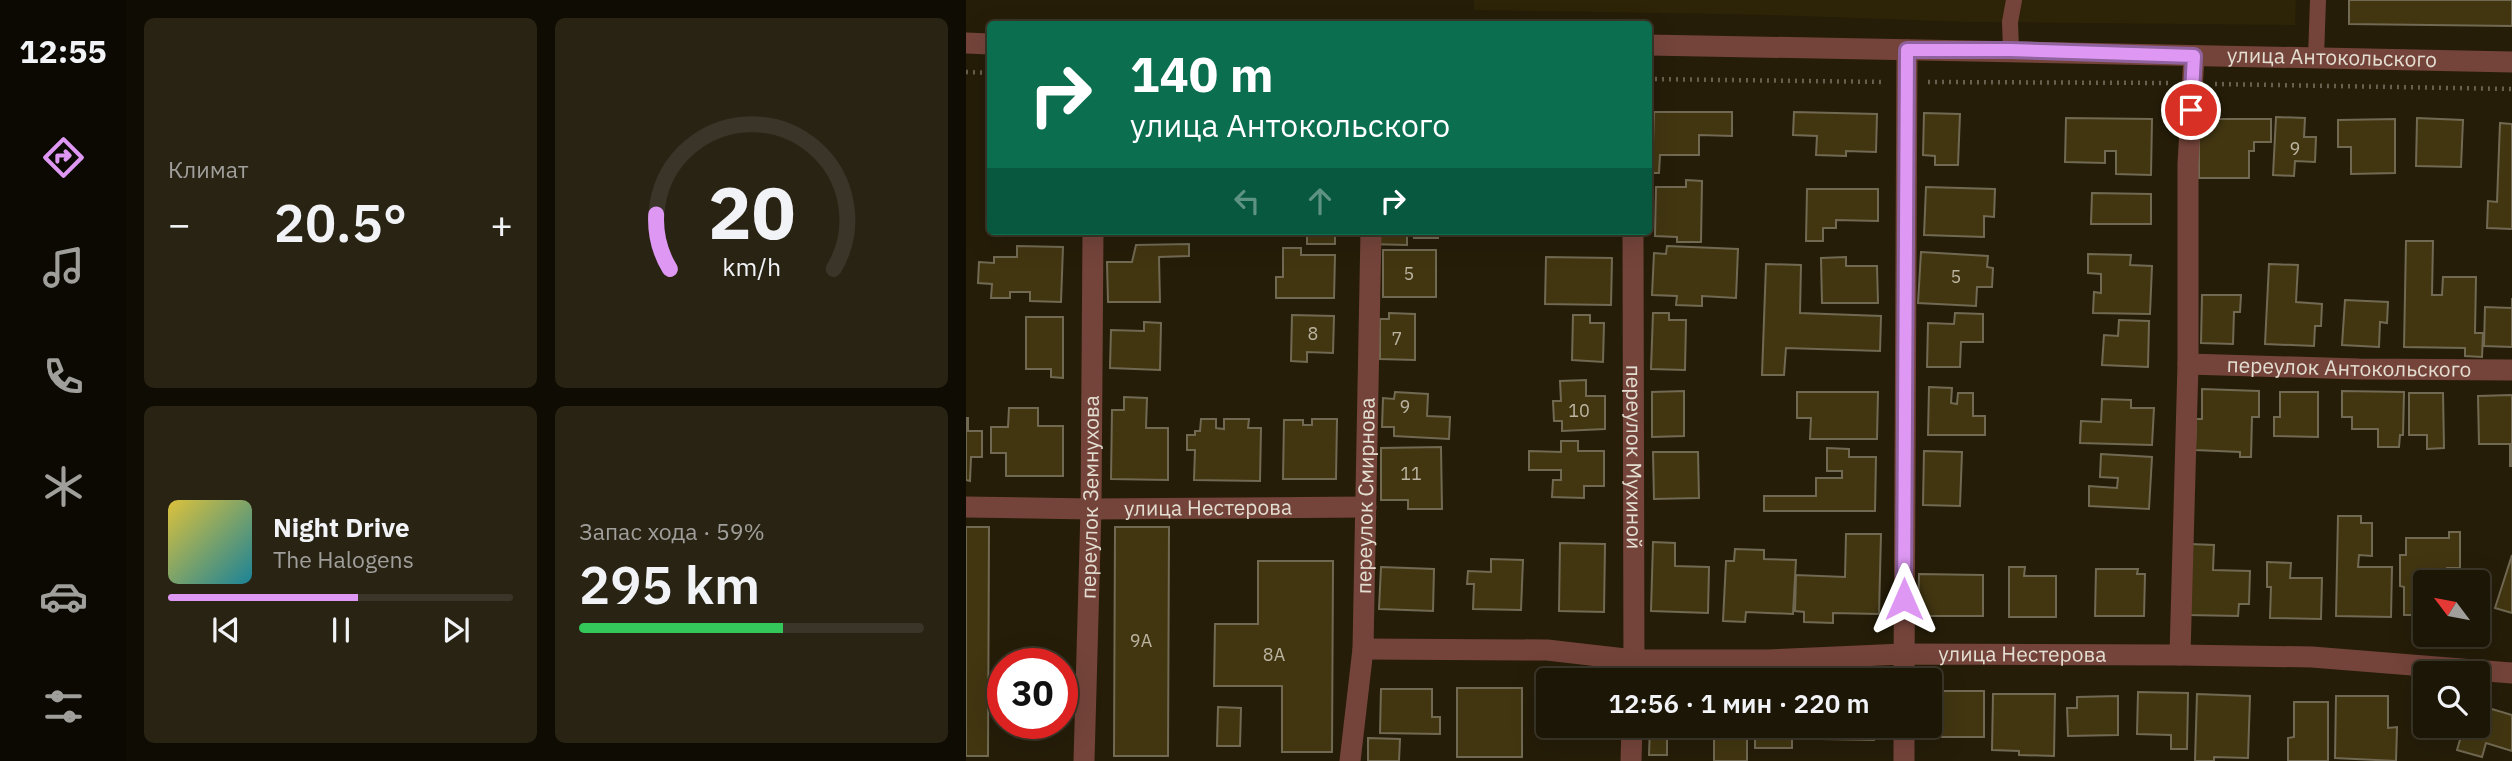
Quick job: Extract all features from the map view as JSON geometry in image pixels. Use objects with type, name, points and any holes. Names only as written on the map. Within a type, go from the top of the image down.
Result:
[{"type":"street","points":[[966,43],[987,44]]},
{"type":"street","name":"улица Антокольского","points":[[1652,45],[2011,50],[2512,62]]},
{"type":"street","points":[[1903,668],[1907,50]]},
{"type":"street","points":[[2180,654],[2188,364],[2188,164],[2194,56]]},
{"type":"street","name":"переулок Земнухова","points":[[1084,761],[1091,509],[1093,235]]},
{"type":"street","name":"переулок Смирнова","points":[[1350,761],[1363,649],[1371,235]]},
{"type":"street","name":"переулок Мухиной","points":[[1633,235],[1634,668]]},
{"type":"street","name":"переулок Антокольского","points":[[2188,364],[2512,370]]},
{"type":"street","name":"улица Нестерова","points":[[966,507],[1366,507]]},
{"type":"street","name":"улица Нестерова","points":[[1363,649],[1546,650],[1621,668]]},
{"type":"street","name":"улица Нестерова","points":[[1671,668],[1768,660],[1903,654],[2180,654],[2312,657],[2512,673]]},
{"type":"street","points":[[1632,738],[1632,761]]},
{"type":"street","points":[[1904,738],[1904,761]]},
{"type":"lane","points":[[2011,50],[2010,22],[2014,0]]},
{"type":"lane","points":[[2316,57],[2318,0]]},
{"type":"path","points":[[966,72],[987,72]]},
{"type":"path","points":[[1652,79],[2192,83],[2512,89]]},
{"type":"shaded area","points":[[1474,0],[2296,0],[2295,25],[1969,22],[1773,15],[1474,10]]},
{"type":"building","points":[[2349,0],[2512,0],[2512,26],[2349,24]]},
{"type":"building","points":[[1654,112],[1732,112],[1732,136],[1699,135],[1699,155],[1660,155],[1659,173],[1652,173]]},
{"type":"building","points":[[1794,112],[1877,114],[1876,152],[1846,151],[1846,156],[1816,155],[1817,136],[1793,135]]},
{"type":"building","points":[[1924,113],[1960,114],[1958,165],[1935,165],[1935,156],[1923,155]]},
{"type":"building","points":[[2276,117],[2305,118],[2304,137],[2316,137],[2315,162],[2295,161],[2294,176],[2273,175]]},
{"type":"building","points":[[2066,118],[2152,119],[2151,175],[2116,174],[2116,151],[2105,151],[2105,163],[2065,162]]},
{"type":"building","points":[[2417,118],[2463,120],[2461,167],[2416,166]]},
{"type":"building","points":[[2199,119],[2271,119],[2271,142],[2254,142],[2254,151],[2249,151],[2249,178],[2199,178]]},
{"type":"building","points":[[2395,119],[2395,173],[2351,174],[2351,147],[2338,147],[2338,120]]},
{"type":"building","points":[[2500,123],[2512,124],[2512,229],[2487,228],[2488,201],[2497,202]]},
{"type":"building","points":[[1686,180],[1702,181],[1701,242],[1677,242],[1677,237],[1655,236],[1656,187],[1686,187]]},
{"type":"building","points":[[1926,187],[1995,189],[1994,217],[1984,216],[1984,237],[1924,235]]},
{"type":"building","points":[[1807,189],[1878,189],[1878,221],[1836,220],[1836,228],[1823,228],[1823,241],[1806,241]]},
{"type":"building","points":[[2092,193],[2151,194],[2151,224],[2091,224]]},
{"type":"building","points":[[1307,235],[1335,235],[1335,244],[1307,244]]},
{"type":"building","points":[[1370,235],[1407,235],[1407,245],[1369,244]]},
{"type":"building","points":[[1414,235],[1438,235],[1438,238],[1414,238]]},
{"type":"building","points":[[2406,241],[2433,241],[2432,295],[2442,295],[2443,277],[2476,277],[2475,333],[2483,333],[2482,357],[2465,356],[2465,348],[2404,347]]},
{"type":"building","points":[[1189,244],[1189,256],[1159,257],[1160,302],[1108,302],[1107,262],[1132,262],[1136,245]]},
{"type":"building","points":[[1017,246],[1063,247],[1061,302],[1030,301],[1030,292],[1010,292],[1010,298],[991,298],[992,284],[978,283],[979,262],[994,263],[994,257],[1017,257]]},
{"type":"building","points":[[1667,246],[1738,249],[1736,298],[1702,296],[1702,306],[1676,305],[1677,296],[1652,295],[1654,253],[1666,254]]},
{"type":"building","points":[[1283,248],[1301,248],[1301,255],[1335,255],[1334,298],[1276,298],[1276,277],[1283,277]]},
{"type":"building","points":[[1383,250],[1436,250],[1436,297],[1383,297]]},
{"type":"building","points":[[1921,252],[1988,256],[1987,267],[1993,268],[1992,287],[1977,287],[1976,306],[1918,303]]},
{"type":"building","points":[[2088,254],[2131,255],[2130,265],[2152,266],[2150,314],[2093,313],[2094,292],[2101,293],[2101,274],[2088,273]]},
{"type":"building","points":[[1546,257],[1612,258],[1611,305],[1545,304]]},
{"type":"building","points":[[1846,257],[1846,266],[1877,266],[1878,303],[1822,303],[1821,258]]},
{"type":"building","points":[[1766,264],[1801,265],[1800,313],[1881,316],[1880,351],[1786,348],[1784,375],[1762,375]]},
{"type":"building","points":[[2269,264],[2298,265],[2296,302],[2322,304],[2321,326],[2315,326],[2314,346],[2265,344]]},
{"type":"building","points":[[2202,295],[2241,295],[2240,312],[2234,312],[2233,344],[2201,343]]},
{"type":"building","points":[[2345,300],[2388,302],[2387,323],[2380,322],[2379,347],[2342,345]]},
{"type":"building","points":[[2485,307],[2512,308],[2512,347],[2484,346]]},
{"type":"building","points":[[1389,313],[1415,314],[1415,360],[1380,359],[1380,319],[1389,319]]},
{"type":"building","points":[[1653,313],[1669,313],[1669,320],[1686,320],[1685,370],[1651,369]]},
{"type":"building","points":[[1955,313],[1983,314],[1983,342],[1961,342],[1960,367],[1927,367],[1928,323],[1954,324]]},
{"type":"building","points":[[1292,315],[1334,316],[1333,353],[1307,352],[1307,362],[1291,361]]},
{"type":"building","points":[[1573,315],[1590,315],[1590,323],[1604,323],[1603,362],[1572,360]]},
{"type":"building","points":[[1026,317],[1063,317],[1063,378],[1051,377],[1051,369],[1026,369]]},
{"type":"building","points":[[2119,320],[2149,321],[2148,367],[2102,365],[2104,335],[2118,336]]},
{"type":"building","points":[[1144,322],[1161,323],[1160,370],[1110,368],[1111,330],[1144,331]]},
{"type":"building","points":[[1586,380],[1586,396],[1605,396],[1605,429],[1562,431],[1562,421],[1554,421],[1553,401],[1561,401],[1560,381]]},
{"type":"building","points":[[1929,387],[1952,388],[1951,403],[1957,404],[1958,393],[1973,393],[1973,416],[1985,416],[1985,435],[1928,435]]},
{"type":"building","points":[[2202,389],[2259,391],[2259,417],[2252,417],[2251,457],[2240,457],[2240,452],[2195,450],[2196,419],[2202,419]]},
{"type":"building","points":[[1684,391],[1684,436],[1652,437],[1652,392]]},
{"type":"building","points":[[2342,391],[2404,392],[2403,435],[2400,435],[2399,447],[2378,447],[2378,429],[2352,429],[2352,417],[2342,417]]},
{"type":"building","points":[[1395,392],[1428,394],[1427,416],[1450,417],[1449,439],[1394,436],[1394,427],[1382,427],[1383,398],[1394,399]]},
{"type":"building","points":[[1797,392],[1878,392],[1877,439],[1810,439],[1811,418],[1797,418]]},
{"type":"building","points":[[2280,392],[2318,392],[2318,437],[2274,436],[2274,417],[2280,417]]},
{"type":"building","points":[[2409,393],[2443,393],[2444,448],[2427,449],[2427,435],[2409,435]]},
{"type":"building","points":[[2512,395],[2510,466],[2510,444],[2479,444],[2478,396]]},
{"type":"building","points":[[1124,397],[1147,398],[1146,428],[1168,428],[1168,480],[1111,479],[1112,410],[1124,410]]},
{"type":"building","points":[[2102,399],[2131,400],[2131,408],[2154,408],[2152,445],[2080,443],[2081,421],[2101,422]]},
{"type":"building","points":[[1009,408],[1038,408],[1038,426],[1063,426],[1063,476],[1006,476],[1006,453],[991,453],[991,427],[1008,427]]},
{"type":"building","points":[[966,418],[968,431],[982,431],[982,457],[971,457],[970,481],[966,480]]},
{"type":"building","points":[[1201,419],[1216,419],[1216,428],[1224,429],[1224,419],[1249,419],[1248,428],[1261,428],[1260,481],[1194,480],[1195,450],[1187,450],[1187,435],[1195,435],[1195,431],[1200,431]]},
{"type":"building","points":[[1312,419],[1337,419],[1336,479],[1283,479],[1284,420],[1303,420],[1303,425],[1312,425]]},
{"type":"building","points":[[1561,441],[1578,441],[1578,451],[1604,451],[1604,486],[1584,486],[1584,498],[1552,497],[1553,480],[1561,480],[1561,470],[1529,470],[1529,451],[1561,452]]},
{"type":"building","points":[[1441,447],[1442,509],[1408,509],[1408,500],[1381,500],[1381,448]]},
{"type":"building","points":[[1827,448],[1849,449],[1849,457],[1876,457],[1875,511],[1764,511],[1764,496],[1816,496],[1816,478],[1842,478],[1842,471],[1827,471]]},
{"type":"building","points":[[1924,451],[1962,452],[1960,506],[1923,505]]},
{"type":"building","points":[[1653,452],[1698,452],[1699,498],[1654,499]]},
{"type":"building","points":[[2101,454],[2152,457],[2149,509],[2089,506],[2089,486],[2117,488],[2118,478],[2100,477]]},
{"type":"building","points":[[2338,516],[2361,516],[2361,523],[2372,523],[2372,556],[2359,555],[2358,567],[2392,567],[2391,617],[2336,616]]},
{"type":"building","points":[[966,527],[989,527],[988,756],[966,756]]},
{"type":"building","points":[[1115,527],[1169,527],[1168,756],[1114,756]]},
{"type":"building","points":[[2449,532],[2460,532],[2460,568],[2413,570],[2413,615],[2404,615],[2400,555],[2406,555],[2406,538],[2449,538]]},
{"type":"building","points":[[1846,534],[1881,534],[1879,614],[1833,613],[1833,623],[1804,622],[1804,612],[1795,611],[1796,575],[1845,577]]},
{"type":"building","points":[[1653,542],[1675,543],[1675,566],[1709,567],[1708,613],[1651,611]]},
{"type":"building","points":[[1560,543],[1605,544],[1604,612],[1559,611]]},
{"type":"building","points":[[2190,544],[2214,545],[2213,570],[2250,571],[2249,604],[2239,604],[2238,616],[2188,615]]},
{"type":"building","points":[[1735,549],[1764,550],[1764,559],[1796,560],[1793,614],[1746,612],[1745,622],[1723,621],[1726,561],[1734,561]]},
{"type":"building","points":[[2512,555],[2512,613],[2495,608]]},
{"type":"building","points":[[1491,559],[1523,560],[1521,610],[1473,609],[1474,584],[1467,584],[1468,571],[1491,572]]},
{"type":"building","points":[[1258,561],[1333,561],[1332,752],[1282,752],[1282,686],[1214,686],[1215,624],[1258,624]]},
{"type":"building","points":[[2267,562],[2291,563],[2290,578],[2322,578],[2321,619],[2270,618],[2271,587],[2267,587]]},
{"type":"building","points":[[1381,567],[1434,569],[1433,611],[1379,609]]},
{"type":"building","points":[[2009,567],[2025,567],[2024,576],[2056,576],[2056,617],[2009,617]]},
{"type":"building","points":[[2096,569],[2138,569],[2137,574],[2145,574],[2144,616],[2095,616]]},
{"type":"building","points":[[1919,574],[1983,575],[1983,616],[1918,616]]},
{"type":"building","points":[[1457,688],[1522,688],[1522,757],[1457,757]]},
{"type":"building","points":[[1381,689],[1432,689],[1432,717],[1440,717],[1440,734],[1380,733]]},
{"type":"building","points":[[1942,691],[1984,691],[1984,737],[1942,737]]},
{"type":"building","points":[[2138,692],[2188,693],[2187,749],[2171,749],[2171,735],[2137,734]]},
{"type":"building","points":[[1993,694],[2055,694],[2054,756],[2019,755],[2019,751],[1992,750]]},
{"type":"building","points":[[2197,694],[2250,696],[2248,758],[2214,757],[2214,761],[2195,761]]},
{"type":"building","points":[[2118,696],[2118,735],[2068,736],[2067,708],[2077,708],[2077,697]]},
{"type":"building","points":[[2336,696],[2388,696],[2388,728],[2397,727],[2396,761],[2335,758]]},
{"type":"building","points":[[2294,702],[2328,702],[2328,761],[2288,761],[2288,738],[2294,737]]},
{"type":"building","points":[[1218,707],[1241,708],[1240,746],[1217,746]]},
{"type":"building","points":[[2490,708],[2512,715],[2512,751],[2486,743],[2482,757],[2457,750],[2460,738],[2490,738]]},
{"type":"building","points":[[1368,738],[1400,739],[1399,761],[1368,761]]},
{"type":"building","points":[[1650,738],[1667,738],[1667,755],[1649,755]]},
{"type":"building","points":[[1714,738],[1747,738],[1747,761],[1714,761]]},
{"type":"building","points":[[1755,738],[1792,738],[1792,748],[1755,748]]},
{"type":"building","points":[[1874,738],[1874,740],[1821,739]]},
{"type":"route","points":[[1904,599],[1907,50],[2011,50],[2194,56],[2191,110]]}]
